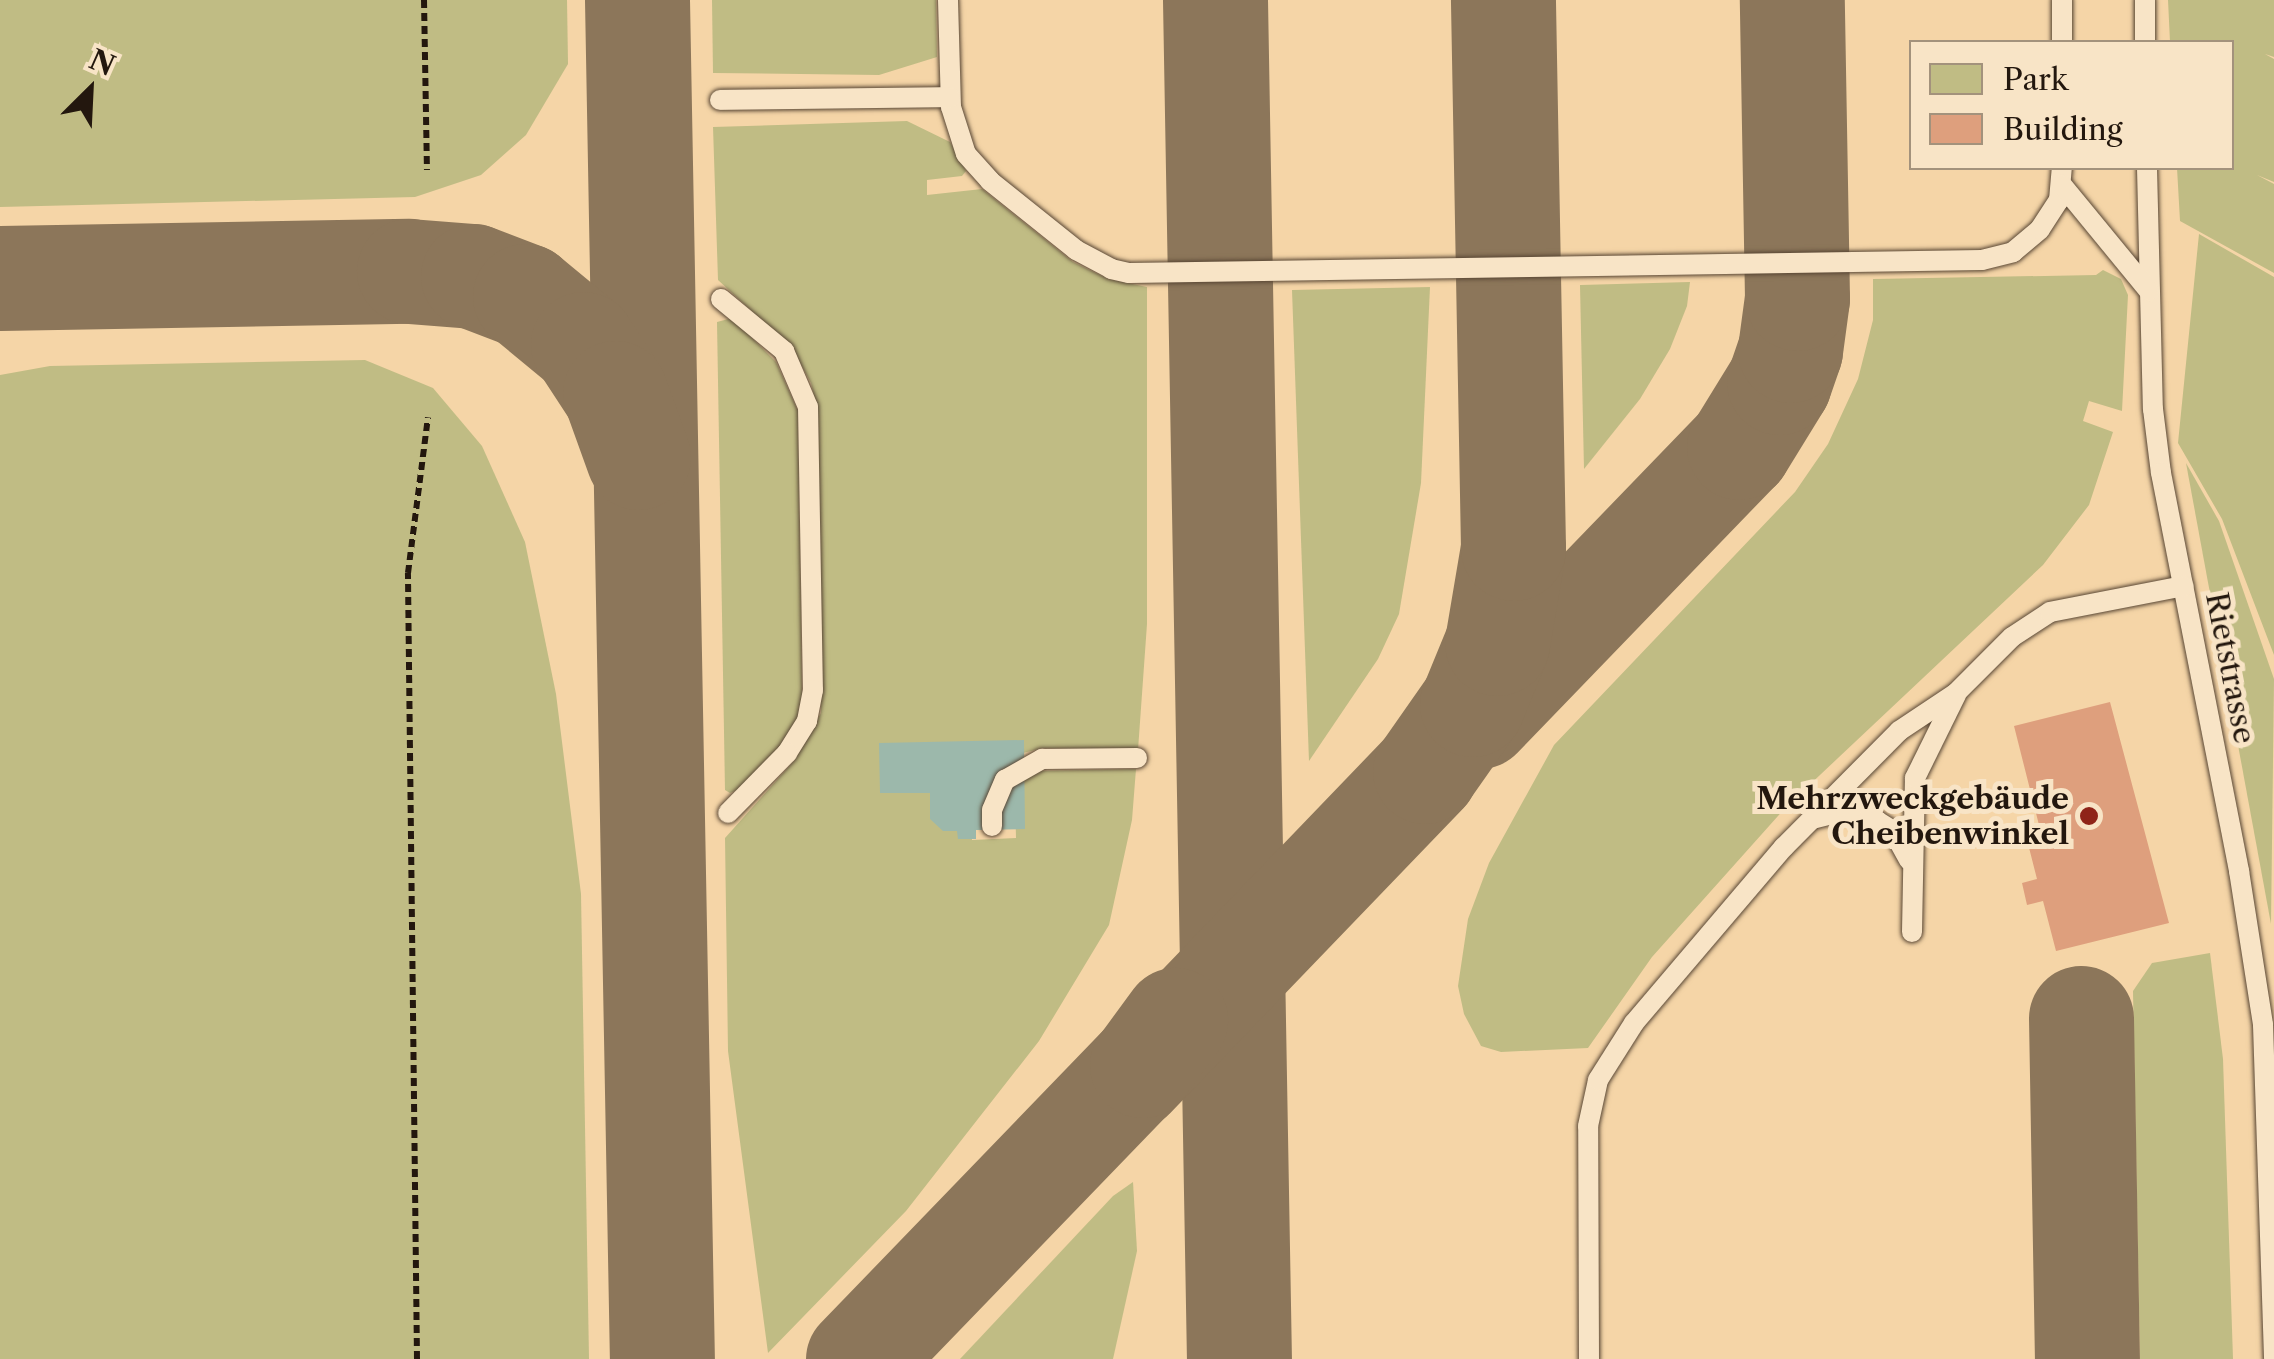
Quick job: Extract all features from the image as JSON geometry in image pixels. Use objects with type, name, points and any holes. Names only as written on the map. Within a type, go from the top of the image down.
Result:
[{"type":"lane","points":[[948,0],[950,97],[954,124],[966,154],[990,182],[1094,261],[1146,276],[1982,260],[1999,258],[2026,243],[2050,216],[2062,176]]},
{"type":"lane","points":[[2062,0],[2062,40]]},
{"type":"lane","points":[[2145,0],[2145,40]]},
{"type":"lane","points":[[720,100],[950,97]]},
{"type":"lane","name":"Rietstrasse","points":[[2147,170],[2153,408],[2239,871],[2262,1025],[2271,1126],[2274,1359]]},
{"type":"lane","points":[[2062,176],[2149,291]]},
{"type":"lane","points":[[721,300],[784,352],[808,407],[812,653],[807,720],[786,753],[728,812]]},
{"type":"lane","points":[[1589,1359],[1586,1150],[1598,1080],[1634,1023],[1811,820],[1899,731],[1956,693],[2012,637],[2050,612],[2184,586]]},
{"type":"lane","points":[[1912,932],[1915,778],[1956,693]]},
{"type":"lane","points":[[992,826],[992,810],[1005,780],[1042,759],[1137,758]]},
{"type":"lane","points":[[1811,820],[1845,811],[1878,821],[1904,844],[1912,867]]},
{"type":"path","points":[[424,0],[426,170]]},
{"type":"path","points":[[417,1359],[408,573],[428,416]]},
{"type":"green space","points":[[0,0],[567,0],[568,64],[526,135],[481,175],[415,197],[0,207]]},
{"type":"green space","points":[[712,0],[936,0],[937,57],[879,75],[713,73]]},
{"type":"green space","points":[[2168,0],[2274,0],[2274,57],[2265,54],[2274,59],[2274,182],[2257,175],[2274,184],[2274,273],[2180,221],[2177,170],[2234,170],[2234,40],[2170,40]]},
{"type":"green space","points":[[907,121],[950,142],[966,171],[962,176],[927,180],[927,195],[982,189],[1073,262],[1108,279],[1147,287],[1147,624],[1138,750],[1043,748],[1023,753],[972,809],[972,840],[1016,838],[1015,798],[1023,781],[1034,771],[1136,769],[1132,820],[1109,925],[1039,1041],[906,1211],[768,1353],[728,1051],[725,838],[794,761],[821,713],[818,413],[811,383],[792,348],[718,280],[713,127]]},
{"type":"green space","points":[[2199,234],[2274,277],[2274,655],[2222,519],[2178,443]]},
{"type":"green space","points":[[2103,270],[2121,279],[2128,295],[2122,411],[2089,401],[2083,421],[2113,432],[2089,505],[2043,565],[1786,807],[1652,957],[1588,1048],[1501,1052],[1481,1046],[1464,1014],[1458,986],[1468,919],[1489,863],[1554,745],[1795,492],[1828,444],[1858,379],[1873,320],[1873,279],[2096,275]]},
{"type":"green space","points":[[1690,282],[1687,306],[1670,349],[1640,399],[1584,469],[1580,285]]},
{"type":"green space","points":[[1430,287],[1421,483],[1399,614],[1378,659],[1309,761],[1292,290]]},
{"type":"green space","points":[[732,318],[776,362],[798,411],[802,695],[797,721],[781,749],[740,789],[730,793],[725,790],[717,322]]},
{"type":"green space","points":[[365,360],[433,388],[482,446],[525,542],[556,694],[581,894],[589,1359],[0,1359],[0,375],[50,366]]},
{"type":"green space","points":[[2186,463],[2219,521],[2274,679],[2271,924]]},
{"type":"green space","points":[[2210,953],[2223,1059],[2233,1359],[2140,1359],[2133,991],[2152,963]]},
{"type":"green space","points":[[1133,1182],[1137,1251],[1113,1359],[960,1359],[1113,1196]]},
{"type":"shaded area","points":[[1024,740],[1025,829],[976,830],[976,839],[958,839],[957,831],[943,831],[930,819],[930,793],[880,793],[879,743]]},
{"type":"building","name":"Mehrzweckgebäude Cheibenwinkel","points":[[2110,702],[2169,923],[2056,951],[2043,901],[2027,905],[2022,883],[2037,879],[2025,832],[2040,829],[2014,726]]},
{"type":"taxiway","points":[[637,0],[662,1359]]},
{"type":"taxiway","points":[[1215,0],[1239,1359]]},
{"type":"taxiway","points":[[1132,1076],[1425,771],[1472,704],[1497,643],[1513,548],[1503,0]]},
{"type":"taxiway","points":[[1479,716],[1739,447],[1779,382],[1790,350],[1797,298],[1792,0]]},
{"type":"taxiway","points":[[0,278],[409,271],[473,276],[525,296],[583,344],[615,393],[638,457]]},
{"type":"taxiway","points":[[2081,1018],[2087,1359]]},
{"type":"taxiway","points":[[858,1359],[1142,1065],[1175,1020]]},
{"type":"place","name":"Mehrzweckgebäude Cheibenwinkel","points":[[2089,816]]}]
